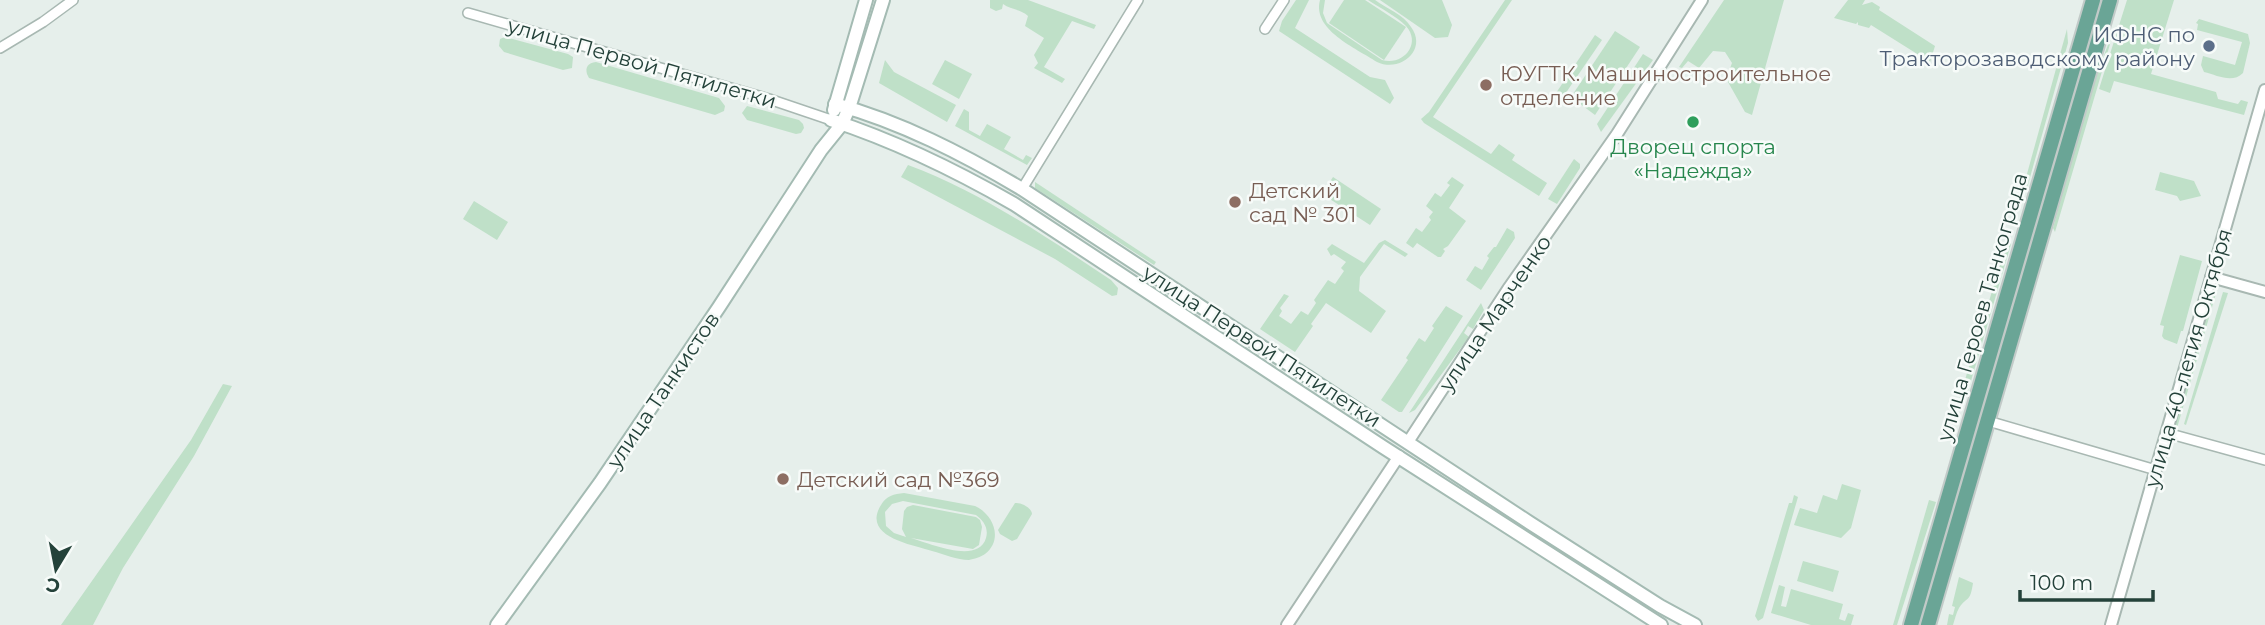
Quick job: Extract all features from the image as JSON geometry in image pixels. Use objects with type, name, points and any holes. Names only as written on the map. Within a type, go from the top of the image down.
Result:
[{"type":"main road","name":"улица Танкистов","points":[[836,122],[835,104],[866,0]]},
{"type":"main road","name":"улица Танкистов","points":[[497,625],[605,475],[719,307],[821,150],[836,122],[849,108],[883,0]]},
{"type":"main road","name":"улица Героев Танкограда","points":[[1911,625],[2093,0]]},
{"type":"main road","name":"улица Героев Танкограда","points":[[1928,625],[2110,0]]},
{"type":"main road","name":"улица Первой Пятилетки","points":[[835,104],[941,144],[1022,189],[1530,523],[1660,607],[1695,625]]},
{"type":"main road","name":"улица Первой Пятилетки","points":[[836,122],[925,156],[1014,204],[1661,625]]},
{"type":"main road","points":[[1972,416],[1988,421]]},
{"type":"main road","name":"улица Марченко","points":[[1399,456],[1408,442]]},
{"type":"street","points":[[0,48],[73,0]]},
{"type":"street","points":[[1022,189],[1138,0]]},
{"type":"street","points":[[1265,29],[1284,0]]},
{"type":"street","name":"улица Марченко","points":[[1408,442],[1508,289],[1622,126],[1702,0]]},
{"type":"street","name":"улица Первой Пятилетки","points":[[468,13],[836,122]]},
{"type":"street","name":"улица 40-летия Октября","points":[[2111,625],[2265,90]]},
{"type":"street","points":[[816,114],[835,104]]},
{"type":"street","points":[[2211,277],[2265,292]]},
{"type":"street","points":[[1988,421],[2156,470]]},
{"type":"street","points":[[2166,433],[2265,460]]},
{"type":"street","name":"улица Марченко","points":[[1287,625],[1399,456]]},
{"type":"green space","points":[[990,0],[1028,0],[1096,25],[1094,29],[1072,21],[1044,67],[1065,79],[1062,83],[1034,68],[1038,63],[1034,55],[1044,38],[1025,26],[1028,16],[1003,4],[1002,9],[996,11],[990,8]]},
{"type":"green space","points":[[1296,0],[1309,0],[1295,28],[1370,77],[1385,80],[1394,98],[1390,104],[1279,31],[1282,21]]},
{"type":"green space","points":[[1320,0],[1325,0],[1323,13],[1327,23],[1382,60],[1397,60],[1408,52],[1411,46],[1410,33],[1398,19],[1368,0],[1375,0],[1408,23],[1415,36],[1414,51],[1402,62],[1386,65],[1377,62],[1329,29],[1319,11]]},
{"type":"green space","points":[[1344,0],[1365,0],[1406,27],[1384,60],[1329,23]]},
{"type":"green space","points":[[1380,0],[1442,0],[1452,25],[1448,37],[1435,38]]},
{"type":"green space","points":[[1505,0],[1512,0],[1433,117],[1491,154],[1499,144],[1515,155],[1512,160],[1547,183],[1539,196],[1421,119],[1429,112]]},
{"type":"green space","points":[[1724,0],[1784,0],[1752,115],[1745,112],[1724,75],[1732,63],[1725,52],[1713,51],[1699,68],[1688,61],[1682,68],[1679,67]]},
{"type":"green space","points":[[1848,0],[1865,0],[1862,5],[1872,2],[1880,7],[1879,10],[1935,46],[1930,62],[1871,25],[1869,28],[1858,25],[1858,22],[1856,24],[1834,18]]},
{"type":"green space","points":[[2127,0],[2174,0],[2151,74],[2216,92],[2218,99],[2238,104],[2241,100],[2248,102],[2244,115],[2114,81],[2110,93],[2099,89]]},
{"type":"green space","points":[[2199,19],[2248,34],[2250,43],[2243,73],[2234,78],[2224,78],[2204,72],[2201,65],[2203,56],[2235,65],[2242,42],[2197,30],[2196,23]]},
{"type":"green space","points":[[2115,27],[2055,232],[2053,228],[2081,127]]},
{"type":"green space","points":[[2067,29],[2068,43],[2027,188],[2022,192]]},
{"type":"green space","points":[[1615,31],[1640,47],[1595,115],[1571,97]]},
{"type":"green space","points":[[1595,35],[1602,40],[1563,97],[1556,93]]},
{"type":"green space","points":[[505,37],[568,54],[573,57],[572,68],[563,70],[504,52],[499,46],[500,39]]},
{"type":"green space","points":[[1643,54],[1653,60],[1601,132],[1597,124]]},
{"type":"green space","points":[[885,60],[894,72],[956,105],[947,122],[879,83]]},
{"type":"green space","points":[[945,60],[972,74],[959,99],[932,84]]},
{"type":"green space","points":[[596,62],[719,98],[725,106],[724,111],[715,115],[589,78],[587,67]]},
{"type":"green space","points":[[747,106],[799,120],[804,128],[801,133],[796,134],[747,120],[742,113]]},
{"type":"green space","points":[[964,109],[969,112],[969,130],[980,136],[987,124],[1011,137],[1004,149],[1023,160],[1026,155],[1032,158],[1027,165],[955,126]]},
{"type":"green space","points":[[1574,159],[1580,164],[1580,168],[1557,204],[1548,199]]},
{"type":"green space","points":[[908,165],[961,188],[1037,232],[1111,280],[1118,288],[1117,295],[1112,296],[1055,259],[901,177]]},
{"type":"green space","points":[[2160,172],[2194,181],[2201,196],[2180,201],[2177,196],[2155,190]]},
{"type":"green space","points":[[1333,177],[1381,209],[1370,225],[1322,194]]},
{"type":"green space","points":[[1452,177],[1464,185],[1449,208],[1466,221],[1443,249],[1445,251],[1441,257],[1438,257],[1417,243],[1413,248],[1406,243],[1416,228],[1422,232],[1431,220],[1429,217],[1433,212],[1426,206],[1435,193],[1441,197],[1450,185],[1447,183]]},
{"type":"green space","points":[[1035,182],[1156,262],[1154,265],[1035,188]]},
{"type":"green space","points":[[474,201],[508,222],[497,240],[463,219]]},
{"type":"green space","points":[[1507,228],[1514,232],[1515,238],[1481,290],[1466,280],[1475,266],[1482,270],[1489,258],[1487,256]]},
{"type":"green space","points":[[2008,239],[2011,244],[1966,398],[1957,406]]},
{"type":"green space","points":[[1385,240],[1408,254],[1405,257],[1384,244],[1360,277],[1359,291],[1386,311],[1371,333],[1326,303],[1295,352],[1260,329],[1284,294],[1289,296],[1280,308],[1282,311],[1279,316],[1291,324],[1301,311],[1308,315],[1316,303],[1314,300],[1328,280],[1335,284],[1344,271],[1341,268],[1346,262],[1334,254],[1331,256],[1327,249],[1332,244],[1364,263],[1379,243]]},
{"type":"green space","points":[[2180,255],[2202,261],[2177,344],[2164,339],[2164,326],[2160,325]]},
{"type":"green space","points":[[2217,290],[2177,428],[2175,424],[2213,292]]},
{"type":"green space","points":[[2223,292],[2228,293],[2186,425],[2184,424]]},
{"type":"green space","points":[[1481,303],[1484,310],[1473,329],[1468,326],[1464,333],[1469,337],[1415,410],[1409,413]]},
{"type":"green space","points":[[1446,306],[1463,316],[1402,412],[1399,412],[1381,400],[1408,360],[1406,358],[1419,338],[1425,342]]},
{"type":"green space","points":[[223,384],[232,386],[194,456],[123,568],[93,625],[61,625],[191,440]]},
{"type":"green space","points":[[1842,484],[1861,490],[1851,528],[1841,538],[1794,525],[1800,508],[1817,513],[1823,495],[1837,500]]},
{"type":"green space","points":[[904,493],[975,506],[987,515],[994,527],[991,548],[982,556],[964,560],[892,538],[878,525],[877,516],[885,499]],"holes":[[[903,501],[976,515],[985,525],[986,538],[981,546],[973,550],[964,551],[911,538],[973,549],[979,545],[982,527],[976,517],[913,505],[904,511],[902,529],[906,537],[894,533],[886,526],[885,512],[892,504]]]},
{"type":"green space","points":[[1794,495],[1798,497],[1763,618],[1758,621],[1755,616],[1789,503],[1792,503]]},
{"type":"green space","points":[[1929,500],[1936,502],[1897,625],[1893,625]]},
{"type":"green space","points":[[1015,503],[1026,506],[1032,514],[1017,539],[1012,541],[998,530]]},
{"type":"green space","points":[[1803,561],[1839,571],[1833,592],[1797,581]]},
{"type":"green space","points":[[1959,577],[1973,583],[1972,589],[1970,596],[1958,610],[1953,625],[1947,625],[1949,614],[1953,615],[1955,607],[1952,606]]},
{"type":"green space","points":[[1779,585],[1785,587],[1781,606],[1786,607],[1791,589],[1843,604],[1839,619],[1845,621],[1848,613],[1854,615],[1851,625],[1811,625],[1771,613]]},
{"type":"place","name":"ИФНС по Тракторозаводскому району","points":[[2209,46]]},
{"type":"place","name":"ЮУГТК. Машиностроительное отделение","points":[[1486,85]]},
{"type":"place","name":"Дворец спорта «Надежда»","points":[[1693,122]]},
{"type":"place","name":"Детский сад № 301","points":[[1235,202]]},
{"type":"place","name":"Детский сад №369","points":[[783,479]]}]
